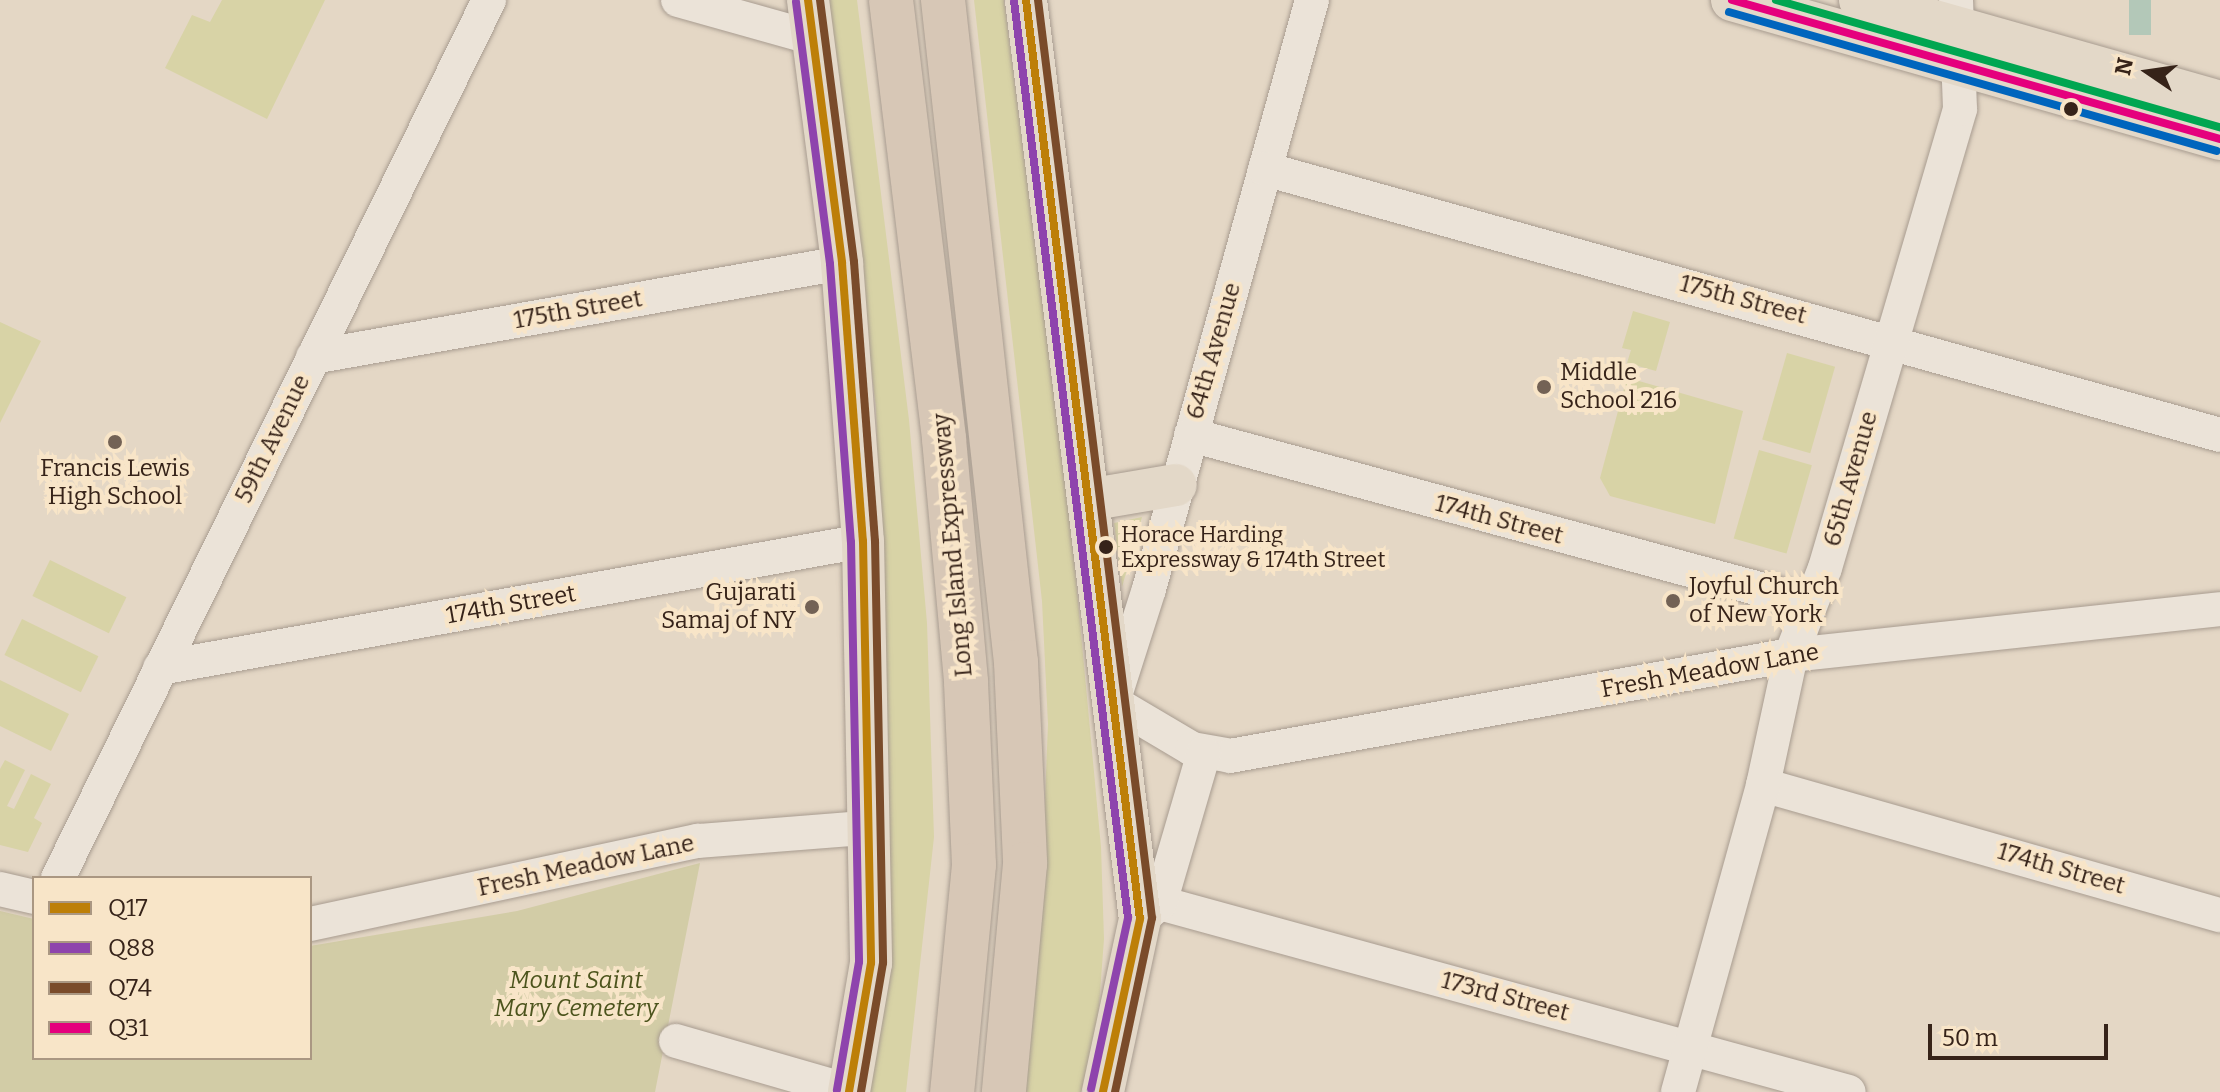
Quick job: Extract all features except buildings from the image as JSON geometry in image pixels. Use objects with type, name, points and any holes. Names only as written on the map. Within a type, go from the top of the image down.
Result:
[{"type":"highway","name":"Long Island Expressway","points":[[891,0],[944,439],[966,682],[974,865],[952,1092]]},
{"type":"highway","name":"Long Island Expressway","points":[[943,0],[1016,662],[1025,864],[1004,1092]]},
{"type":"main road","points":[[1026,0],[1113,702],[1133,896],[1150,911],[1103,1092]]},
{"type":"main road","points":[[1732,0],[1957,30],[2220,139]]},
{"type":"main road","points":[[1860,0],[1957,30],[2220,102]]},
{"type":"main road","points":[[811,19],[842,263],[863,541],[865,828],[871,963],[849,1092]]},
{"type":"main road","points":[[1088,500],[1176,485]]},
{"type":"street","name":"59th Avenue","points":[[59,876],[489,0]]},
{"type":"street","points":[[678,0],[811,19]]},
{"type":"street","name":"64th Avenue","points":[[1113,702],[1312,0]]},
{"type":"street","name":"65th Avenue","points":[[1678,1092],[1763,785],[1791,655],[1808,602],[1825,568],[1960,109],[1957,30]]},
{"type":"street","name":"175th Street","points":[[1265,169],[1892,341],[2220,435]]},
{"type":"street","name":"175th Street","points":[[313,357],[842,263]]},
{"type":"street","name":"174th Street","points":[[1191,435],[1808,602]]},
{"type":"street","name":"174th Street","points":[[160,668],[863,541]]},
{"type":"street","name":"Fresh Meadow Lane","points":[[1113,702],[1204,753],[1230,756],[1791,655],[2220,609]]},
{"type":"street","points":[[1150,911],[1204,753]]},
{"type":"street","name":"174th Street","points":[[1763,785],[2220,915]]},
{"type":"street","name":"Fresh Meadow Lane","points":[[312,924],[698,841],[865,828]]},
{"type":"street","points":[[0,889],[32,897]]},
{"type":"street","name":"173rd Street","points":[[1150,911],[1691,1047],[1849,1092]]},
{"type":"street","points":[[676,1041],[849,1092]]},
{"type":"shaded area","points":[[222,0],[325,0],[267,119],[165,68],[192,15],[210,22]]},
{"type":"shaded area","points":[[826,0],[857,0],[909,420],[927,623],[934,837],[906,1092],[868,1092],[886,754],[876,408]]},
{"type":"shaded area","points":[[974,0],[1004,0],[1070,516],[1101,847],[1104,939],[1097,1032],[1083,1092],[1020,1092],[1040,925],[1048,724],[1042,601]]},
{"type":"shaded area","points":[[2129,0],[2151,0],[2151,35],[2129,35]]},
{"type":"shaded area","points":[[1633,311],[1670,322],[1656,371],[1627,363],[1631,350],[1622,348]]},
{"type":"shaded area","points":[[0,322],[41,341],[0,423]]},
{"type":"shaded area","points":[[1787,353],[1835,367],[1810,453],[1762,440]]},
{"type":"shaded area","points":[[1632,379],[1743,411],[1715,524],[1610,496],[1600,478],[1625,385]]},
{"type":"shaded area","points":[[1759,450],[1812,465],[1787,554],[1734,538]]},
{"type":"shaded area","points":[[1142,517],[1122,587],[1114,523]]},
{"type":"shaded area","points":[[50,560],[126,597],[109,633],[32,596]]},
{"type":"shaded area","points":[[22,619],[98,656],[81,692],[4,655]]},
{"type":"shaded area","points":[[0,680],[69,714],[51,751],[0,726]]},
{"type":"shaded area","points":[[5,760],[25,770],[7,806],[14,809],[31,774],[51,784],[34,818],[42,823],[28,852],[0,845],[0,769]]},
{"type":"green space","name":"Mount Saint Mary Cemetery","points":[[700,863],[655,1092],[0,1092],[0,911],[32,919],[32,1060],[312,1060],[312,946],[517,911]]},
{"type":"transit line","name":"Q17","points":[[808,0],[842,263],[863,541],[871,963],[849,1092]]},
{"type":"transit line","name":"Q74","points":[[820,0],[854,262],[875,541],[883,963],[861,1092]]},
{"type":"transit line","name":"Q17","points":[[1026,0],[1140,919],[1103,1092]]},
{"type":"transit line","name":"Q74","points":[[1038,0],[1152,918],[1115,1092]]},
{"type":"transit line","name":"Q31","points":[[1732,0],[2220,139]]},
{"type":"transit line","points":[[1776,0],[2220,127]]},
{"type":"transit line","name":"Q88","points":[[1014,1],[1128,918],[1091,1089]]},
{"type":"transit line","name":"Q88","points":[[796,2],[830,264],[851,542],[859,962],[837,1090]]},
{"type":"transit line","points":[[1729,12],[2217,151]]},
{"type":"place","name":"Middle School 216","points":[[1544,387]]},
{"type":"place","name":"Francis Lewis High School","points":[[115,442]]},
{"type":"place","name":"Horace Harding Expressway & 174th Street","points":[[1106,547]]},
{"type":"place","name":"Joyful Church of New York","points":[[1673,601]]},
{"type":"place","name":"Gujarati Samaj of NY","points":[[812,607]]}]
